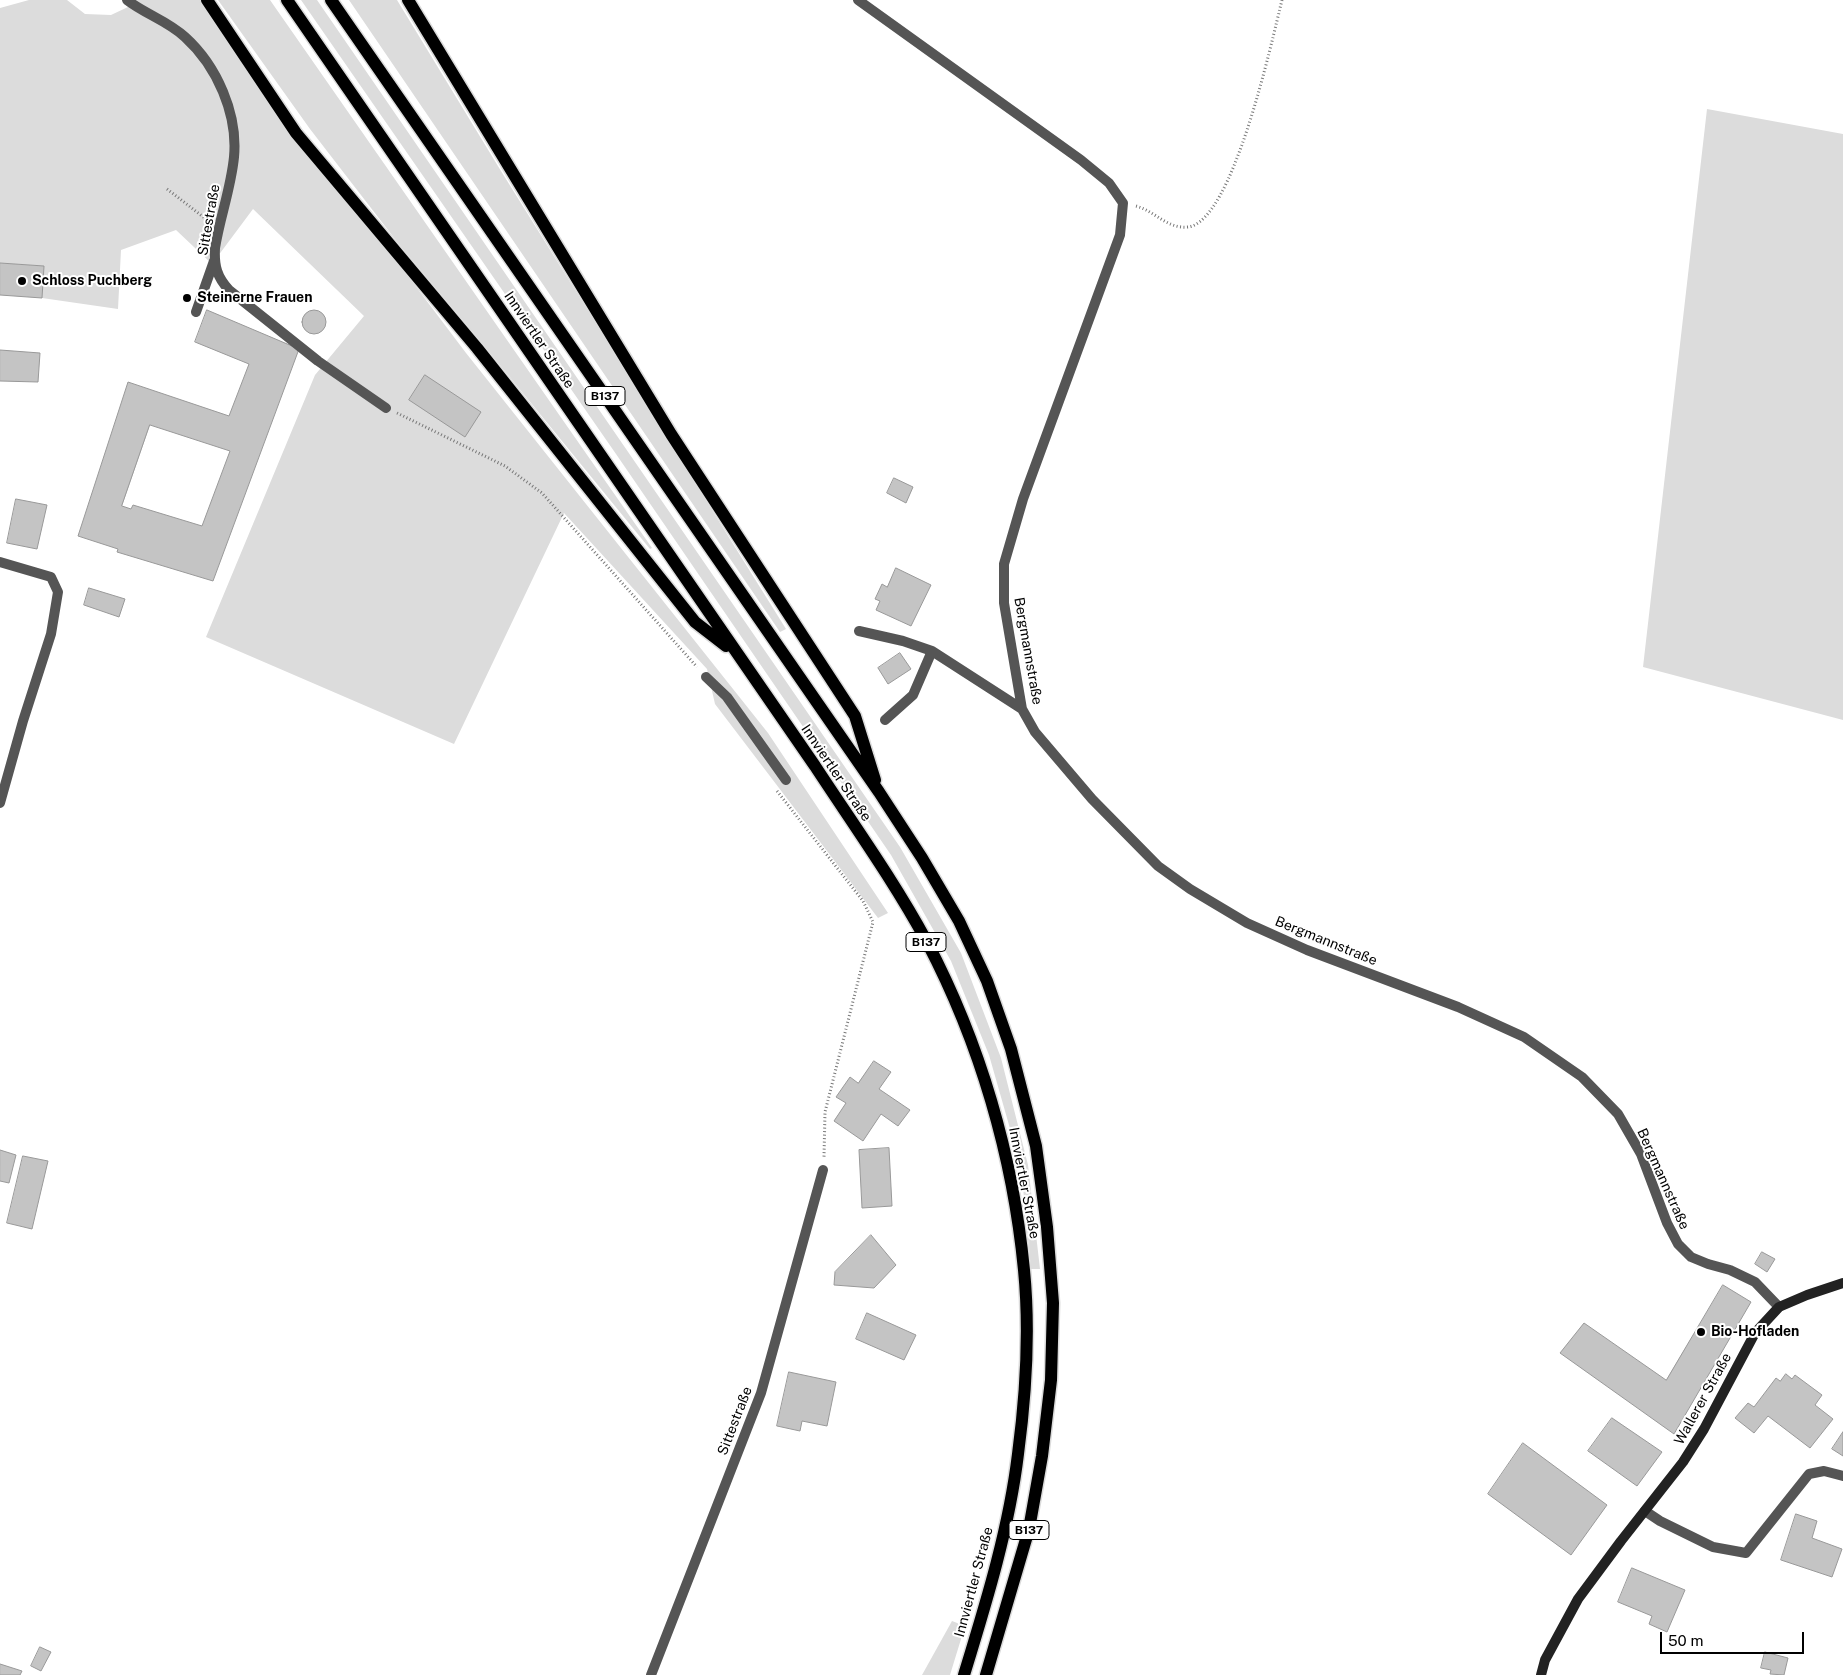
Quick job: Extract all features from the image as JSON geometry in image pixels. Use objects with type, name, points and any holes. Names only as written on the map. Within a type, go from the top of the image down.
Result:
[{"type":"main road","points":[[207,0],[296,133],[483,356],[694,622],[736,654]]},
{"type":"main road","name":"Innviertler Straße","points":[[287,0],[825,782],[895,888],[926,942],[951,995],[978,1062],[995,1115],[1008,1166],[1024,1270],[1026,1312],[1026,1376],[1018,1456],[1003,1538],[981,1621],[964,1675]]},
{"type":"main road","name":"Innviertler Straße","points":[[331,0],[878,792],[922,858],[959,921],[987,982],[1011,1049],[1036,1146],[1047,1227],[1053,1304],[1051,1380],[1042,1456],[1029,1529],[986,1675]]},
{"type":"main road","points":[[408,0],[671,434],[855,716],[878,792]]},
{"type":"street","name":"Sittestraße","points":[[127,0],[137,8],[169,24],[186,37],[202,56],[218,82],[233,124],[234,157],[218,228],[214,260],[220,280],[229,290],[318,361],[386,408]]},
{"type":"street","points":[[858,0],[1081,160],[1109,183],[1123,203]]},
{"type":"street","name":"Bergmannstraße","points":[[1123,203],[1120,234],[1023,499],[1004,564],[1004,604],[1022,708],[1035,732],[1092,800],[1158,866],[1190,889],[1247,923],[1307,950],[1458,1007],[1524,1037],[1582,1077],[1618,1114],[1641,1154],[1667,1223],[1678,1244],[1691,1257],[1730,1270],[1755,1282],[1779,1307]]},
{"type":"street","points":[[196,312],[214,260]]},
{"type":"street","points":[[0,562],[51,577],[58,592],[51,634],[23,721],[0,803]]},
{"type":"street","points":[[859,631],[903,641],[932,651],[1022,708]]},
{"type":"street","points":[[885,720],[913,695],[932,651]]},
{"type":"street","points":[[706,677],[727,697],[786,780]]},
{"type":"street","name":"Sittestraße","points":[[651,1675],[761,1393],[823,1170]]},
{"type":"street","name":"Wallerer Straße","points":[[1541,1675],[1545,1660],[1578,1599],[1684,1462],[1704,1429],[1755,1333],[1779,1307],[1843,1283]]},
{"type":"street","points":[[1645,1511],[1660,1521],[1713,1547],[1746,1553],[1808,1474],[1824,1471],[1843,1476]]},
{"type":"path","points":[[1123,203],[1147,209],[1172,226],[1189,227],[1202,221],[1213,207],[1225,188],[1256,104],[1282,0]]},
{"type":"path","points":[[167,189],[218,228]]},
{"type":"path","points":[[386,408],[505,466],[542,493],[706,677]]},
{"type":"path","points":[[773,786],[863,901],[873,922],[825,1112],[823,1170]]},
{"type":"shaded area","points":[[29,0],[67,0],[85,14],[111,15],[128,7],[131,0],[202,0],[466,353],[768,733],[888,913],[878,918],[715,704],[707,669],[564,513],[454,744],[206,637],[315,375],[364,316],[253,209],[212,264],[176,230],[121,250],[118,309],[42,298],[44,266],[0,263],[0,8]]},
{"type":"shaded area","points":[[218,0],[270,0],[652,548],[650,549],[398,243],[310,129]]},
{"type":"shaded area","points":[[301,0],[317,0],[900,847],[961,953],[1001,1058],[1028,1165],[1040,1269],[1031,1269],[1021,1167],[989,1055],[951,961],[891,855]]},
{"type":"shaded area","points":[[349,0],[397,0],[786,629],[780,632]]},
{"type":"shaded area","points":[[1707,109],[1843,134],[1843,720],[1643,667]]},
{"type":"shaded area","points":[[952,1621],[965,1626],[950,1675],[922,1675]]},
{"type":"building","name":"Schloss Puchberg","points":[[0,263],[44,266],[42,298],[0,295]]},
{"type":"building","points":[[207,310],[299,349],[213,581],[117,552],[118,549],[78,536],[128,382],[229,416],[249,364],[195,342]],"holes":[[[150,425],[230,451],[202,526],[133,505],[131,509],[122,506]]]},
{"type":"building","points":[[314,310],[322,314],[326,322],[322,330],[314,334],[306,330],[302,322],[306,314]]},
{"type":"building","points":[[0,350],[40,353],[38,382],[0,381]]},
{"type":"building","points":[[425,375],[481,412],[465,437],[409,400]]},
{"type":"building","points":[[894,478],[913,487],[906,503],[887,493]]},
{"type":"building","points":[[16,499],[47,505],[37,549],[7,543]]},
{"type":"building","points":[[896,568],[931,585],[911,626],[876,610],[880,601],[875,599],[882,584],[887,587]]},
{"type":"building","points":[[89,588],[125,599],[119,617],[84,605]]},
{"type":"building","points":[[900,653],[911,669],[888,684],[878,668]]},
{"type":"building","points":[[874,1061],[891,1072],[879,1089],[910,1110],[898,1126],[881,1114],[863,1141],[834,1121],[846,1103],[836,1097],[850,1077],[858,1083]]},
{"type":"building","points":[[889,1148],[892,1206],[862,1208],[859,1150]]},
{"type":"building","points":[[0,1150],[16,1155],[9,1183],[0,1181]]},
{"type":"building","points":[[23,1156],[48,1161],[32,1229],[7,1223]]},
{"type":"building","points":[[871,1235],[896,1265],[874,1288],[834,1285],[835,1272]]},
{"type":"building","points":[[1762,1252],[1775,1259],[1767,1272],[1755,1264]]},
{"type":"building","points":[[1723,1285],[1751,1302],[1674,1434],[1560,1353],[1584,1323],[1666,1380]]},
{"type":"building","points":[[867,1313],[916,1335],[904,1360],[856,1339]]},
{"type":"building","points":[[789,1372],[836,1382],[827,1426],[802,1421],[800,1431],[777,1426]]},
{"type":"building","points":[[1786,1374],[1792,1379],[1795,1375],[1822,1395],[1815,1405],[1833,1419],[1810,1448],[1768,1416],[1754,1433],[1735,1418],[1748,1403],[1754,1407],[1776,1378],[1780,1381]]},
{"type":"building","points":[[1612,1418],[1662,1452],[1637,1486],[1588,1451]]},
{"type":"building","points":[[1843,1432],[1843,1456],[1832,1449]]},
{"type":"building","points":[[1523,1443],[1607,1505],[1571,1555],[1488,1494]]},
{"type":"building","points":[[1796,1514],[1817,1521],[1812,1538],[1842,1549],[1832,1577],[1781,1560]]},
{"type":"building","points":[[1632,1568],[1685,1590],[1667,1632],[1649,1624],[1652,1616],[1618,1602]]},
{"type":"building","points":[[40,1647],[51,1652],[41,1671],[31,1666]]},
{"type":"building","points":[[1765,1652],[1788,1658],[1784,1675],[1770,1674],[1771,1670],[1761,1668]]},
{"type":"building","points":[[0,1664],[22,1671],[20,1675],[0,1675]]},
{"type":"place","name":"Schloss Puchberg","points":[[22,281]]},
{"type":"place","name":"Steinerne Frauen","points":[[187,298]]},
{"type":"place","name":"Bio-Hofladen","points":[[1701,1332]]}]
